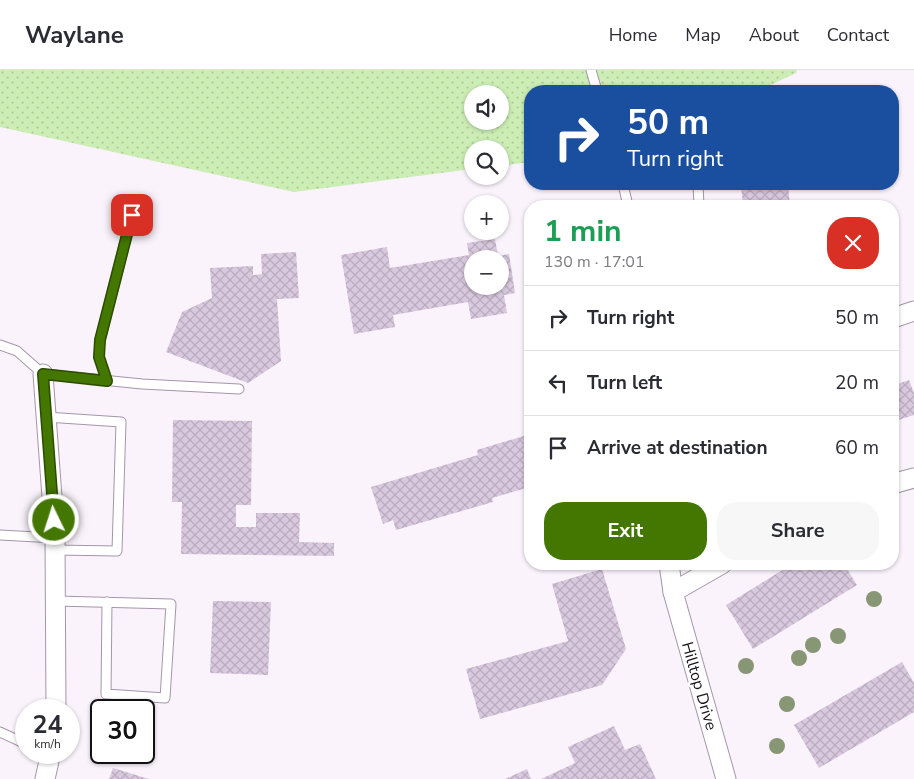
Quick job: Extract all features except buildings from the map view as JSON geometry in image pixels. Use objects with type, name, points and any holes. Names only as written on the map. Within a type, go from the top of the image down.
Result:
[{"type":"street","points":[[899,316],[914,311]]},
{"type":"street","points":[[43,374],[55,544],[56,699]]},
{"type":"street","points":[[899,482],[914,478]]},
{"type":"street","name":"Hilltop Drive","points":[[670,570],[673,592],[726,779]]},
{"type":"street","points":[[673,592],[712,570]]},
{"type":"street","points":[[44,779],[47,764]]},
{"type":"lane","points":[[591,70],[595,85]]},
{"type":"lane","points":[[107,381],[99,357],[100,340],[132,215]]},
{"type":"lane","points":[[0,345],[17,351],[43,374],[142,384],[239,389]]},
{"type":"lane","points":[[0,535],[117,551],[120,422],[46,417]]},
{"type":"lane","points":[[56,601],[107,602],[171,604],[165,698],[106,694],[107,602]]},
{"type":"lane","points":[[0,732],[15,739]]},
{"type":"green space","points":[[0,70],[797,70],[796,73],[771,85],[524,85],[524,163],[509,165],[509,140],[464,140],[464,170],[294,192],[0,127]]},
{"type":"route","points":[[54,520],[43,374],[107,381],[99,357],[100,340],[132,215]]}]
